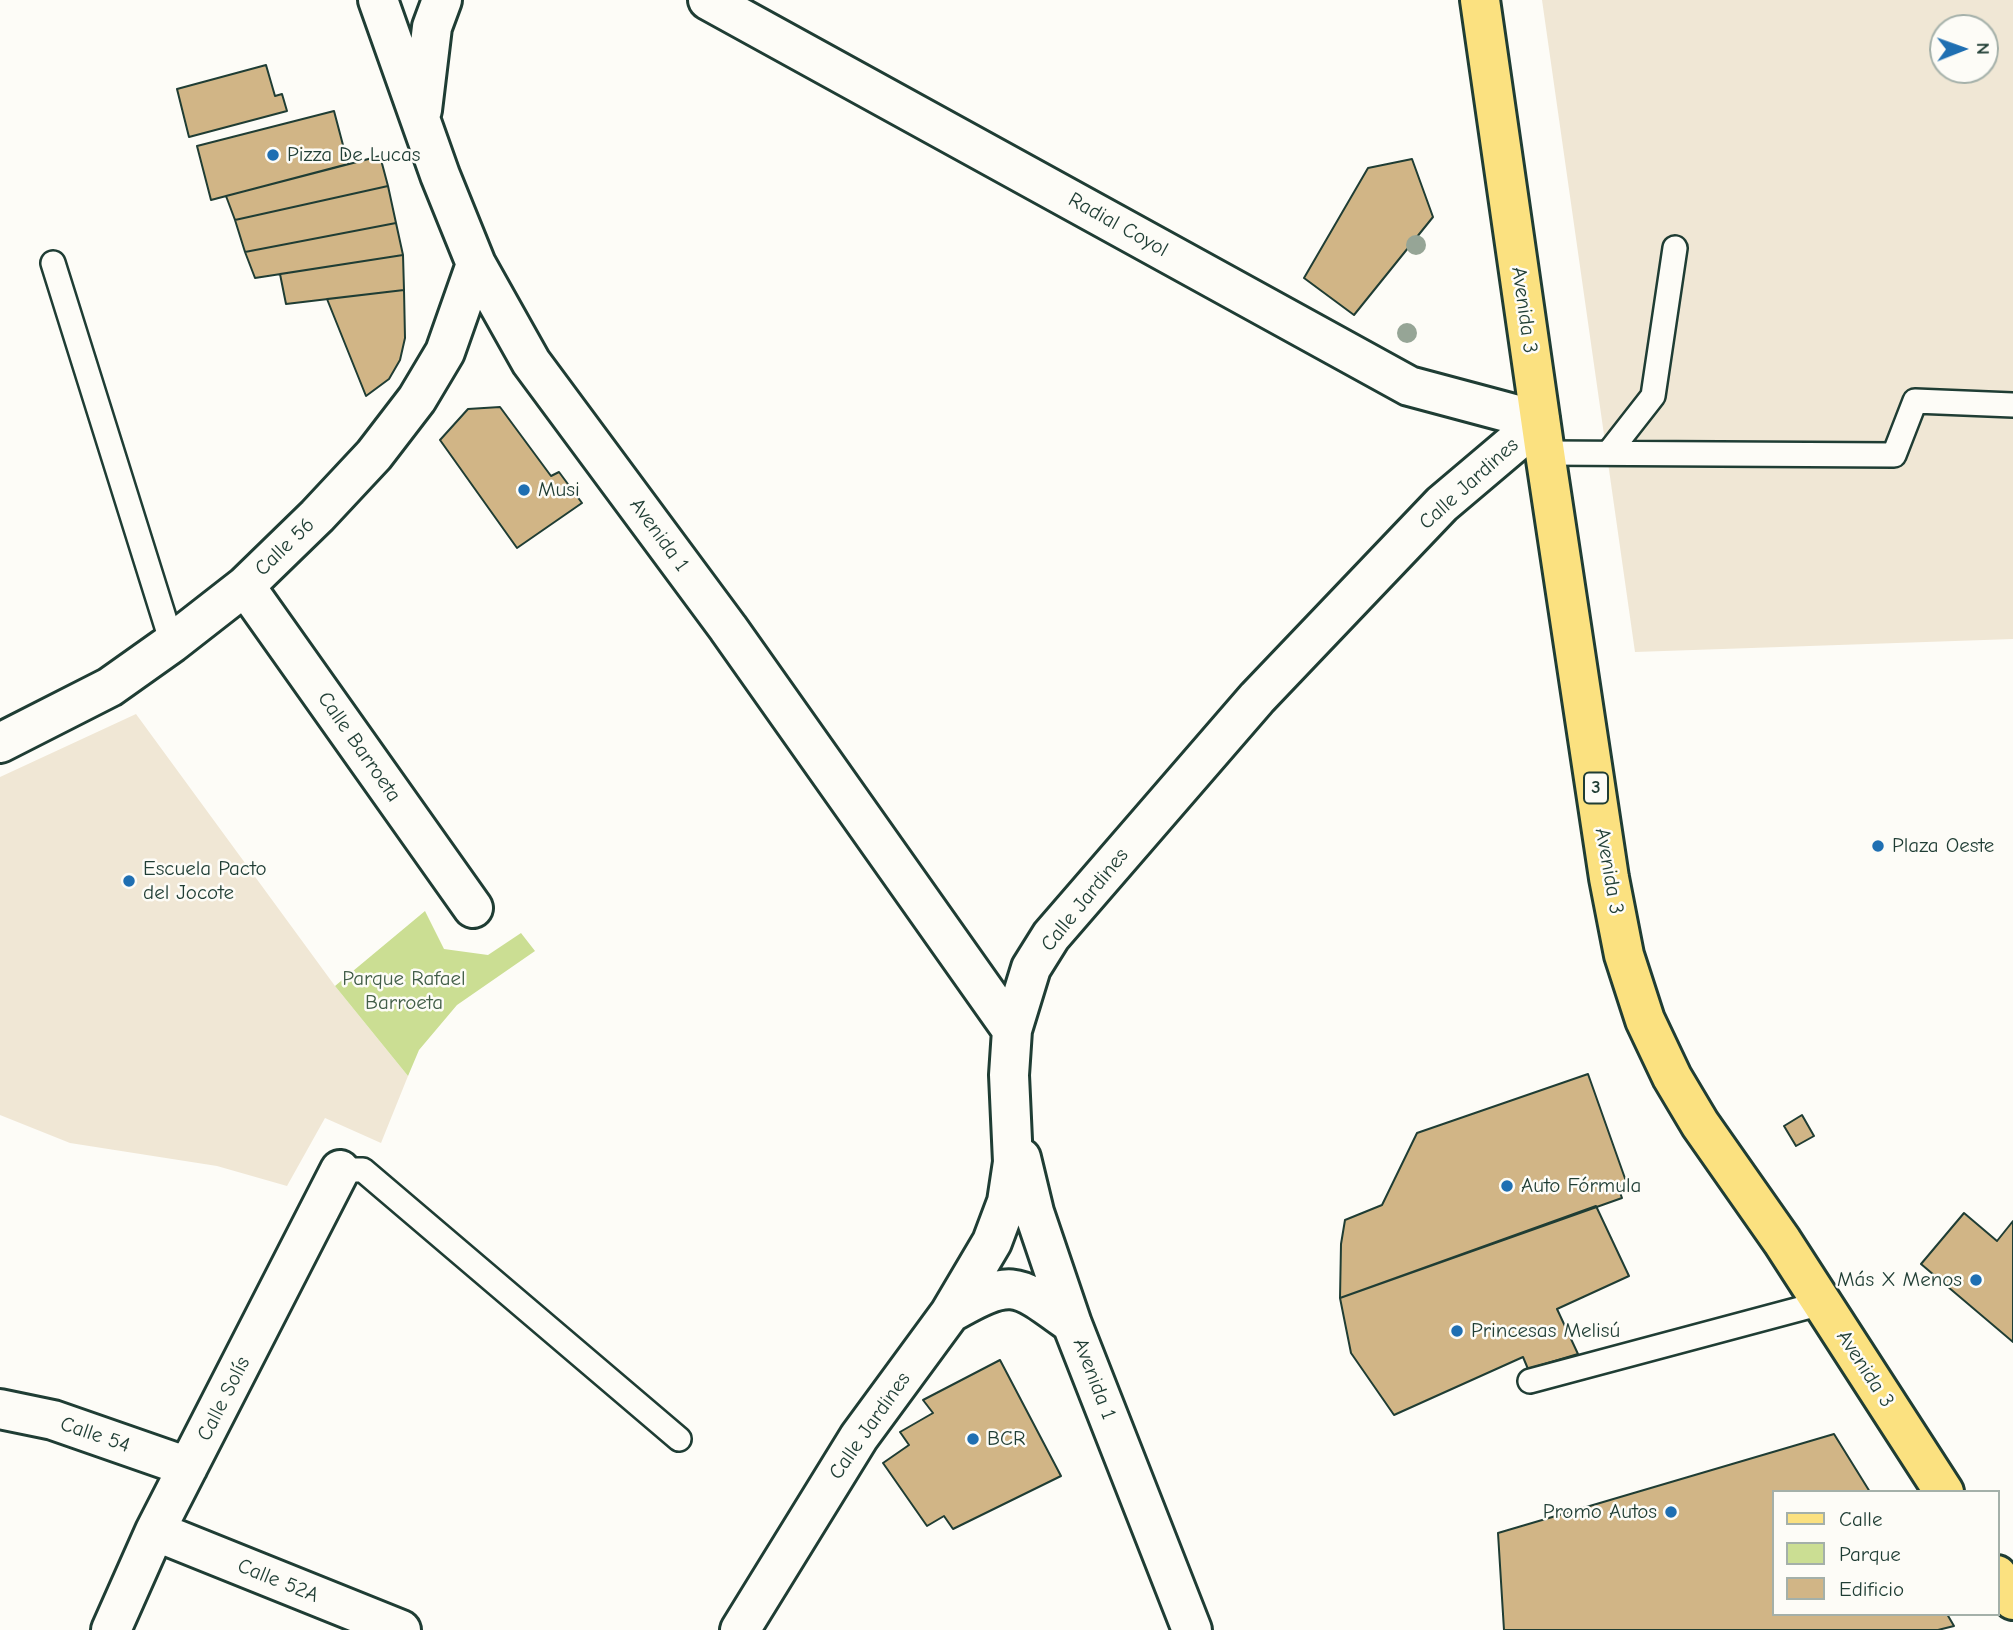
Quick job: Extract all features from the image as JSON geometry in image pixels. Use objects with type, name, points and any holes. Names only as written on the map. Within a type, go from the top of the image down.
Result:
[{"type":"main road","name":"Avenida 3","points":[[1480,0],[1542,437],[1609,878],[1624,955],[1645,1020],[1672,1077],[1700,1124],[1738,1176],[1943,1490]]},
{"type":"main road","points":[[1999,1578],[2013,1600]]},
{"type":"street","name":"Avenida 1","points":[[378,0],[475,264],[531,362],[727,628],[1012,1030]]},
{"type":"street","points":[[421,119],[432,27],[442,0]]},
{"type":"street","name":"Radial Coyol","points":[[708,0],[752,11],[1409,386],[1542,437]]},
{"type":"street","name":"Calle 56","points":[[0,743],[110,687],[172,643],[244,586],[317,516],[374,455],[417,399],[446,352],[475,264]]},
{"type":"street","name":"Calle Jardines","points":[[740,1630],[859,1437],[950,1313],[992,1242],[1007,1202],[1013,1162],[1009,1075],[1012,1030],[1031,968],[1051,936],[1258,698],[1433,514],[1542,437]]},
{"type":"street","name":"Calle Barroeta","points":[[244,586],[473,908]]},
{"type":"street","name":"Avenida 1","points":[[1012,1122],[1034,1212],[1072,1324],[1192,1630]]},
{"type":"street","name":"Calle Solís","points":[[111,1630],[155,1531],[340,1170]]},
{"type":"street","points":[[950,1313],[984,1294],[999,1289],[1015,1289],[1030,1293],[1072,1324]]},
{"type":"street","name":"Calle 54","points":[[0,1409],[53,1420],[188,1468]]},
{"type":"street","name":"Calle 52A","points":[[155,1531],[401,1630]]},
{"type":"lane","points":[[1610,451],[1653,396],[1675,248]]},
{"type":"lane","points":[[52,262],[172,643]]},
{"type":"lane","points":[[1542,437],[1610,451],[1894,455],[1914,401],[2013,405]]},
{"type":"lane","points":[[340,1170],[363,1170],[678,1439]]},
{"type":"lane","points":[[1530,1381],[1822,1303]]},
{"type":"shaded area","points":[[1542,0],[2013,0],[2013,639],[1635,652]]},
{"type":"shaded area","name":"Escuela Pacto del Jocote","points":[[136,714],[335,986],[408,1076],[381,1143],[325,1118],[287,1186],[217,1166],[70,1143],[0,1115],[0,777]]},
{"type":"green space","name":"Parque Rafael Barroeta","points":[[425,911],[444,949],[488,955],[521,933],[535,951],[457,1005],[419,1050],[408,1076],[335,986]]},
{"type":"building","points":[[266,65],[275,96],[282,94],[287,111],[189,137],[177,89]]},
{"type":"building","name":"Pizza De Lucas","points":[[334,111],[348,164],[211,200],[197,146]]},
{"type":"building","points":[[380,156],[388,186],[235,220],[226,196]]},
{"type":"building","points":[[1412,159],[1433,217],[1354,315],[1304,278],[1368,168]]},
{"type":"building","points":[[388,186],[396,223],[245,252],[235,220]]},
{"type":"building","points":[[396,223],[403,255],[255,278],[245,252]]},
{"type":"building","points":[[403,255],[404,290],[286,304],[280,274]]},
{"type":"building","points":[[404,290],[405,338],[400,360],[389,379],[366,396],[327,299]]},
{"type":"building","name":"Musi","points":[[500,407],[551,476],[559,472],[582,503],[517,548],[440,440],[468,409]]},
{"type":"building","name":"Auto Fórmula","points":[[1588,1074],[1627,1184],[1618,1187],[1622,1198],[1340,1298],[1341,1244],[1345,1220],[1382,1205],[1417,1133]]},
{"type":"building","points":[[1802,1115],[1814,1136],[1796,1146],[1784,1126]]},
{"type":"building","name":"Princesas Melisú","points":[[1596,1206],[1629,1276],[1557,1309],[1578,1354],[1528,1369],[1523,1357],[1394,1415],[1351,1353],[1340,1298]]},
{"type":"building","name":"Más X Menos","points":[[1964,1213],[1997,1241],[2013,1221],[2013,1342],[1921,1264]]},
{"type":"building","name":"BCR","points":[[1000,1360],[1061,1476],[953,1529],[944,1516],[927,1526],[883,1463],[909,1445],[900,1432],[933,1413],[923,1400]]},
{"type":"building","name":"Promo Autos","points":[[1834,1434],[1869,1490],[1772,1490],[1772,1616],[1948,1616],[1954,1626],[1938,1630],[1504,1630],[1498,1533]]},
{"type":"place","name":"Pizza De Lucas","points":[[273,155]]},
{"type":"place","name":"Musi","points":[[524,490]]},
{"type":"place","name":"Plaza Oeste","points":[[1878,846]]},
{"type":"place","name":"Escuela Pacto del Jocote","points":[[129,881]]},
{"type":"place","name":"Auto Fórmula","points":[[1507,1186]]},
{"type":"place","name":"Más X Menos","points":[[1976,1280]]},
{"type":"place","name":"Princesas Melisú","points":[[1457,1331]]},
{"type":"place","name":"BCR","points":[[973,1439]]},
{"type":"place","name":"Promo Autos","points":[[1671,1512]]}]
